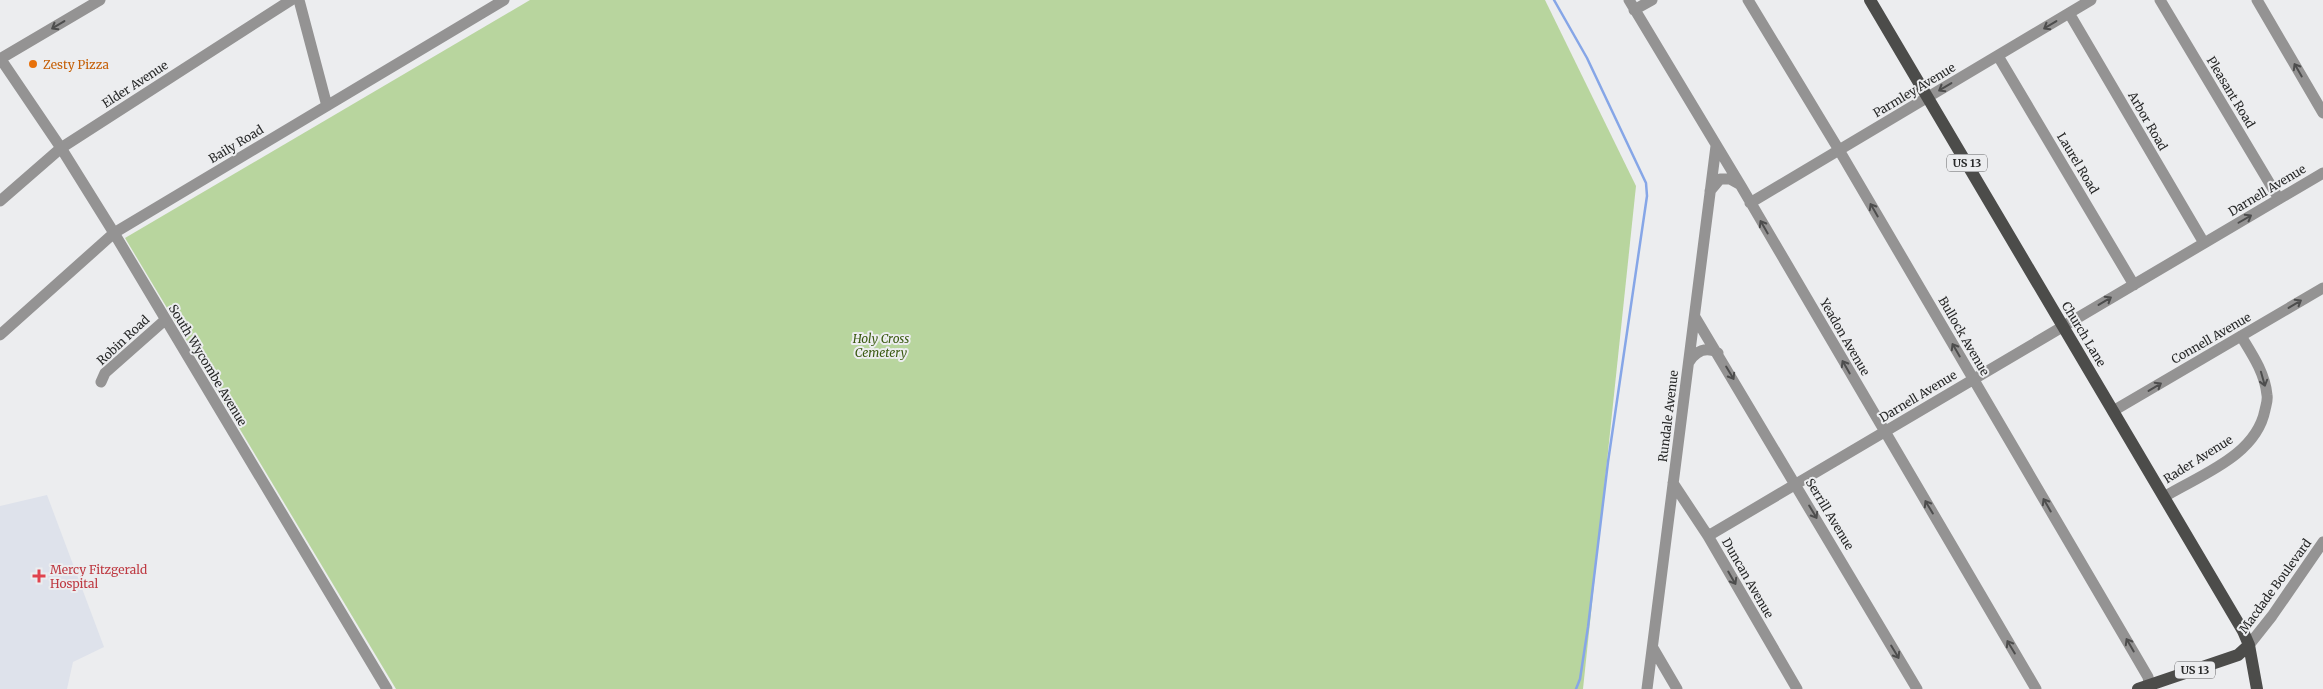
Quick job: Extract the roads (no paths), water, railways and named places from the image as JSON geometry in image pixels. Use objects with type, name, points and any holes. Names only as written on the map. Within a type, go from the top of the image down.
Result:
[{"type":"main road","name":"Church Lane","points":[[1870,0],[2164,497],[2249,645],[2257,689]]},
{"type":"main road","name":"Macdade Boulevard","points":[[2146,688],[2238,655],[2249,645]]},
{"type":"street","points":[[0,59],[100,0]]},
{"type":"street","name":"Elder Avenue","points":[[0,201],[62,148],[291,0]]},
{"type":"street","points":[[299,0],[327,106]]},
{"type":"street","name":"Baily Road","points":[[0,335],[114,233],[504,0]]},
{"type":"street","name":"Yeadon Avenue","points":[[1628,0],[1741,186],[2036,689]]},
{"type":"street","points":[[1634,10],[1652,0]]},
{"type":"street","name":"Bullock Avenue","points":[[1748,0],[1839,150],[2144,669],[2146,688]]},
{"type":"street","name":"Parmley Avenue","points":[[1750,203],[2092,0]]},
{"type":"street","name":"Pleasant Road","points":[[2160,0],[2279,199]]},
{"type":"street","points":[[2257,0],[2323,112]]},
{"type":"street","name":"Arbor Road","points":[[2069,13],[2204,243]]},
{"type":"street","name":"Laurel Road","points":[[1998,56],[2134,284]]},
{"type":"street","name":"South Wycombe Avenue","points":[[0,59],[62,148],[387,689]]},
{"type":"street","name":"Rundale Avenue","points":[[1647,689],[1716,146]]},
{"type":"street","name":"Darnell Avenue","points":[[1708,536],[2323,173]]},
{"type":"street","points":[[1710,191],[1717,182],[1724,179],[1734,180],[1741,186]]},
{"type":"street","name":"Connell Avenue","points":[[2113,411],[2323,288]]},
{"type":"street","name":"Serrill Avenue","points":[[1694,316],[1718,353],[1917,689]]},
{"type":"street","name":"Robin Road","points":[[102,382],[105,373],[165,320]]},
{"type":"street","name":"Rader Avenue","points":[[2164,497],[2233,456],[2250,442],[2262,421],[2268,396],[2259,364],[2241,336]]},
{"type":"street","points":[[1688,364],[1694,355],[1702,350],[1712,350],[1718,353]]},
{"type":"street","name":"Duncan Avenue","points":[[1673,483],[1708,536],[1797,689]]},
{"type":"street","name":"Macdade Boulevard","points":[[2249,645],[2272,616],[2323,542]]},
{"type":"street","points":[[1653,648],[1677,689]]},
{"type":"waterway","points":[[1554,0],[1587,58],[1646,183],[1647,196],[1608,462],[1588,627],[1580,679],[1576,689]]},
{"type":"place","name":"Zesty Pizza","points":[[33,64]]},
{"type":"place","name":"Mercy Fitzgerald Hospital","points":[[39,576]]},
{"type":"park label","name":"Holy Cross Cemetery","points":[[881,345]]}]
